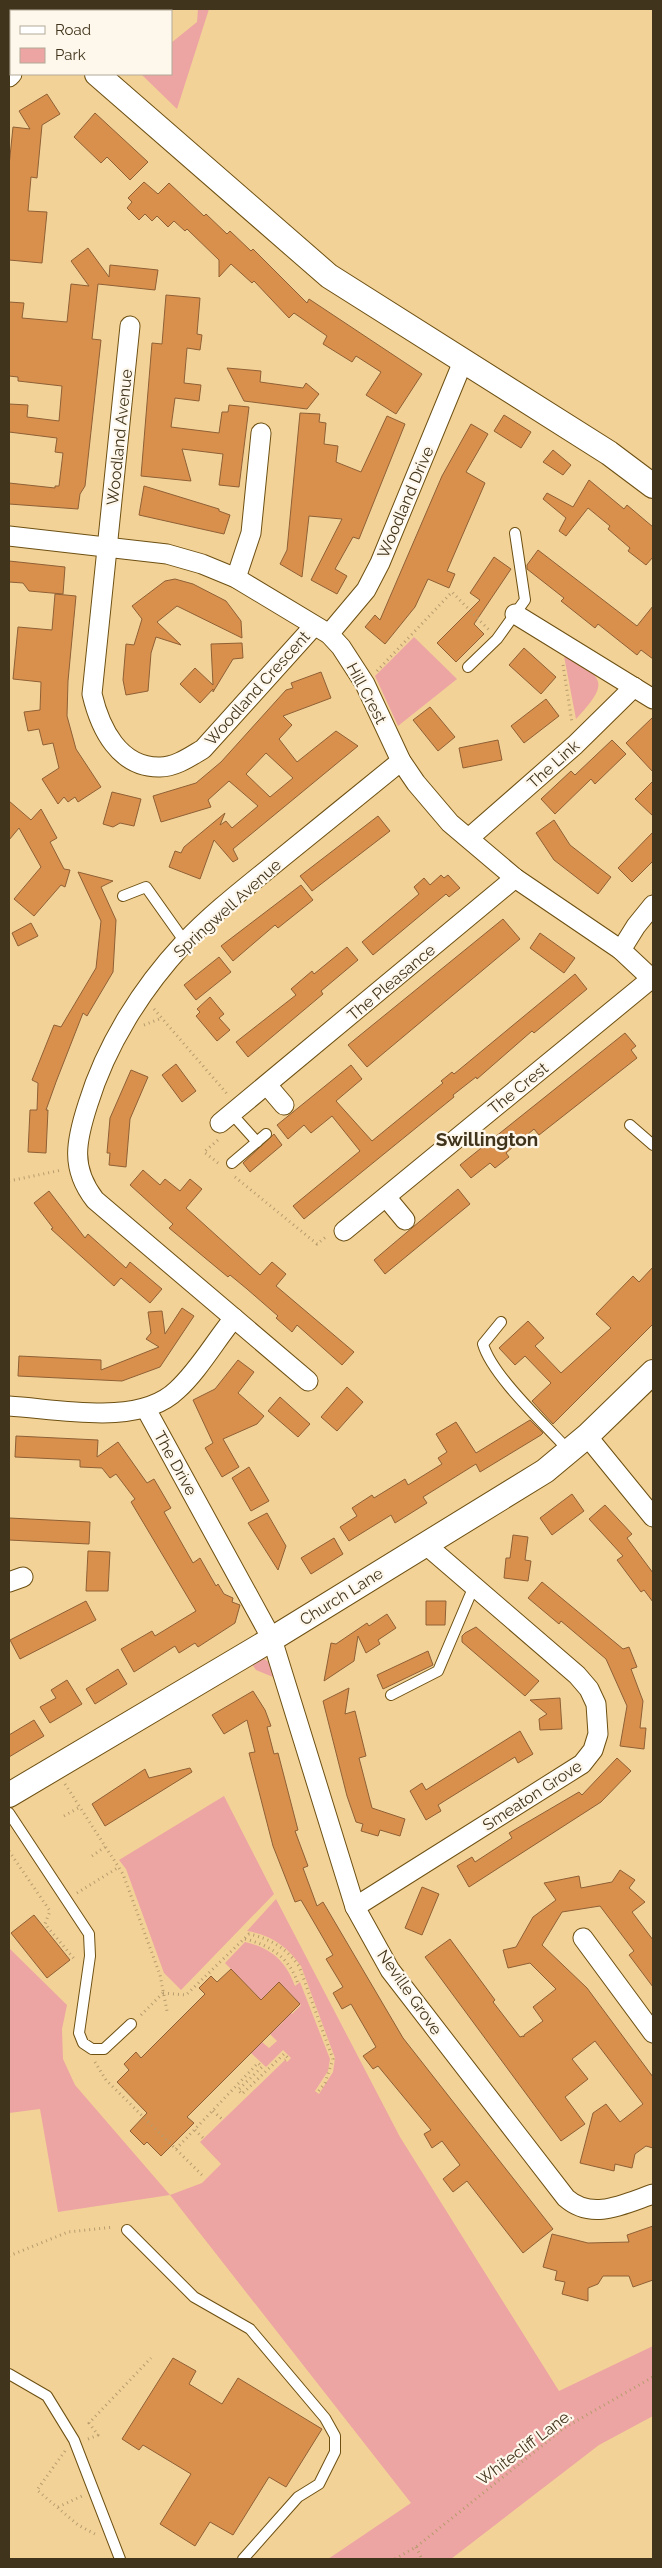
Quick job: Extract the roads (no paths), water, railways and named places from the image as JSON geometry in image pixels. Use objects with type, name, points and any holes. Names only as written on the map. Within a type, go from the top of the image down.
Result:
[{"type":"street","points":[[98,75],[329,276],[609,452],[653,486]]},
{"type":"street","name":"Woodland Avenue","points":[[108,548],[130,326]]},
{"type":"street","name":"Woodland Drive","points":[[321,630],[366,590],[380,563],[464,360]]},
{"type":"street","points":[[236,578],[251,533],[260,433]]},
{"type":"street","name":"Hill Crest","points":[[9,536],[167,554],[236,578],[321,630],[341,647],[365,684],[402,761],[431,802],[450,823],[515,878],[621,950],[652,980]]},
{"type":"street","name":"Woodland Crescent","points":[[108,548],[92,694],[97,715],[107,735],[122,753],[142,764],[162,768],[183,761],[203,749],[321,630]]},
{"type":"street","points":[[515,614],[653,699]]},
{"type":"street","name":"The Link","points":[[469,838],[575,745],[634,687]]},
{"type":"street","name":"Springwell Avenue","points":[[308,1381],[95,1200],[83,1184],[77,1166],[81,1123],[92,1090],[116,1038],[142,996],[185,942],[228,903],[402,761]]},
{"type":"street","name":"The Pleasance","points":[[230,1114],[515,878]]},
{"type":"street","points":[[621,950],[636,926],[653,905]]},
{"type":"street","name":"The Crest","points":[[344,1231],[652,980]]},
{"type":"street","points":[[267,1085],[284,1105]]},
{"type":"street","points":[[386,1197],[405,1220]]},
{"type":"street","points":[[9,1406],[122,1414],[146,1409],[166,1399],[178,1390],[234,1318]]},
{"type":"street","name":"Church Lane","points":[[9,1795],[272,1639],[425,1544],[504,1498],[579,1444],[653,1372]]},
{"type":"street","name":"The Drive","points":[[146,1409],[272,1639]]},
{"type":"street","points":[[579,1444],[653,1517]]},
{"type":"street","name":"Smeaton Grove","points":[[355,1906],[582,1764],[593,1750],[598,1734],[599,1719],[596,1704],[589,1689],[578,1675],[425,1544]]},
{"type":"street","name":"Neville Grove","points":[[272,1639],[355,1906],[390,1970],[566,2198],[584,2210],[595,2211],[653,2194]]},
{"type":"street","points":[[583,1938],[653,2033]]},
{"type":"lane","points":[[468,667],[497,639],[525,600],[515,534]]},
{"type":"lane","points":[[123,896],[146,887],[185,942]]},
{"type":"lane","points":[[230,1114],[257,1142]]},
{"type":"lane","points":[[630,1125],[653,1145]]},
{"type":"lane","points":[[229,1167],[266,1134]]},
{"type":"lane","points":[[501,1322],[483,1344],[486,1355],[519,1397],[579,1444]]},
{"type":"lane","points":[[391,1695],[438,1671],[474,1586]]},
{"type":"lane","points":[[9,1813],[88,1934],[90,1956],[79,2033],[83,2043],[92,2050],[109,2047],[131,2024]]},
{"type":"lane","points":[[127,2230],[194,2297],[250,2329],[325,2418],[335,2436],[335,2452],[319,2484],[298,2497],[243,2559]]},
{"type":"lane","points":[[9,2374],[47,2396],[74,2440],[120,2559]]},
{"type":"district","name":"Swillington","points":[[487,1139]]}]
